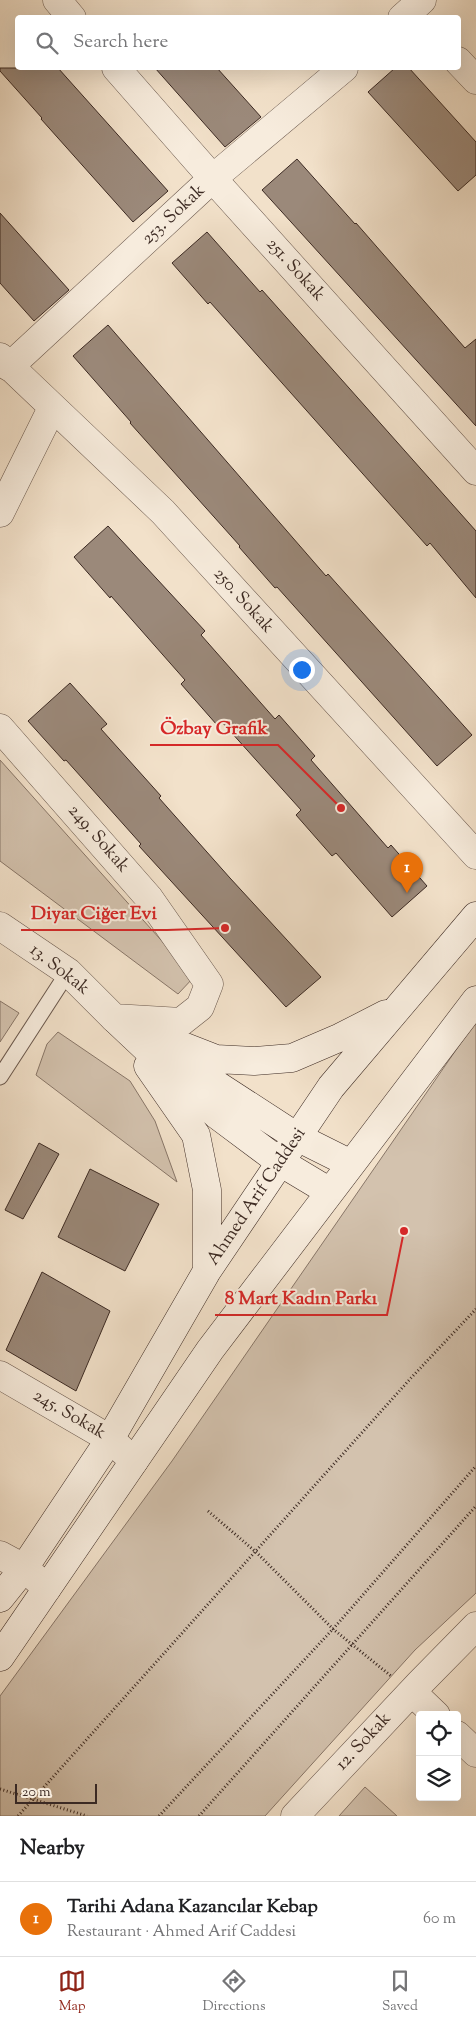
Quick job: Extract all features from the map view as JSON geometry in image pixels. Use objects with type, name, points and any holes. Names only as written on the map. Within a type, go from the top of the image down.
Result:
[{"type":"street","points":[[57,0],[70,15]]},
{"type":"street","points":[[461,64],[476,80]]},
{"type":"street","name":"251. Sokak","points":[[118,70],[476,471]]},
{"type":"street","name":"253. Sokak","points":[[4,362],[213,178],[342,70]]},
{"type":"street","name":"250. Sokak","points":[[4,362],[162,512],[476,855]]},
{"type":"street","points":[[0,513],[52,408]]},
{"type":"street","name":"249. Sokak","points":[[0,728],[149,898],[209,984],[200,1007],[181,1022],[114,1018]]},
{"type":"street","name":"Ahmed Arif Caddesi","points":[[0,1598],[24,1568],[110,1439],[207,1271],[330,1087],[476,916]]},
{"type":"street","name":"13. Sokak","points":[[0,926],[68,972],[114,1018]]},
{"type":"street","points":[[0,1656],[210,1350],[476,1000]]},
{"type":"street","points":[[114,1018],[216,1059],[254,1061],[292,1058],[341,1037],[399,1007]]},
{"type":"street","points":[[114,1018],[297,1136],[351,1164]]},
{"type":"street","points":[[114,1018],[217,1115],[280,1162],[330,1192]]},
{"type":"street","points":[[114,1018],[196,1135],[207,1190],[207,1271]]},
{"type":"street","name":"245. Sokak","points":[[0,1375],[110,1439],[134,1461]]},
{"type":"street","points":[[0,1555],[24,1568],[47,1588]]},
{"type":"street","name":"12. Sokak","points":[[296,1816],[476,1626]]},
{"type":"street","points":[[412,1692],[432,1711]]},
{"type":"street","points":[[461,1739],[476,1753]]},
{"type":"lane","points":[[0,1077],[68,972]]},
{"type":"path","points":[[18,1816],[411,1378],[476,1309]]},
{"type":"path","points":[[159,1816],[334,1629],[476,1466]]},
{"type":"path","points":[[199,1816],[476,1506]]},
{"type":"path","points":[[208,1511],[256,1552],[352,1645],[412,1692]]},
{"type":"path","points":[[0,1789],[87,1816]]},
{"type":"shaded area","points":[[0,760],[194,977],[178,994],[0,861]]},
{"type":"shaded area","points":[[0,1001],[19,1013],[0,1042]]},
{"type":"shaded area","points":[[476,1021],[476,1593],[415,1650],[265,1816],[0,1816],[0,1696],[172,1461]]},
{"type":"shaded area","points":[[58,1032],[130,1081],[155,1121],[177,1182],[36,1075],[47,1044]]},
{"type":"shaded area","points":[[365,1787],[397,1816],[339,1816]]},
{"type":"building","points":[[0,68],[60,70],[168,191],[133,222],[0,71]]},
{"type":"building","points":[[157,70],[219,70],[261,117],[225,147]]},
{"type":"building","points":[[393,70],[411,70],[476,142],[476,175],[458,191],[368,92]]},
{"type":"building","points":[[297,159],[356,223],[465,348],[476,339],[476,426],[262,190]]},
{"type":"building","points":[[0,213],[69,290],[34,321],[0,283]]},
{"type":"building","points":[[207,232],[260,292],[262,290],[476,531],[476,598],[430,543],[427,546],[210,302],[208,304],[172,263]]},
{"type":"building","points":[[108,325],[326,576],[328,574],[472,735],[437,766],[277,587],[275,588],[73,356]]},
{"type":"building","points":[[108,526],[205,631],[201,635],[275,719],[279,715],[315,756],[311,760],[388,848],[391,845],[427,886],[392,917],[336,853],[332,856],[296,815],[301,810],[221,721],[217,725],[181,684],[185,680],[74,557]]},
{"type":"building","points":[[70,683],[107,724],[101,729],[161,796],[159,798],[321,977],[286,1007],[139,846],[141,844],[66,760],[64,761],[28,721]]},
{"type":"building","points":[[39,1143],[59,1154],[23,1219],[5,1210]]},
{"type":"building","points":[[90,1169],[159,1204],[125,1271],[58,1237]]},
{"type":"building","points":[[42,1272],[110,1311],[76,1391],[6,1350]]},
{"type":"place","name":"Özbay Grafik","points":[[341,808]]},
{"type":"place","name":"Tarihi Adana Kazancılar Kebap","points":[[407,893]]},
{"type":"place","name":"Diyar Ciğer Evi","points":[[225,928]]},
{"type":"place","name":"8 Mart Kadın Parkı","points":[[404,1231]]}]
